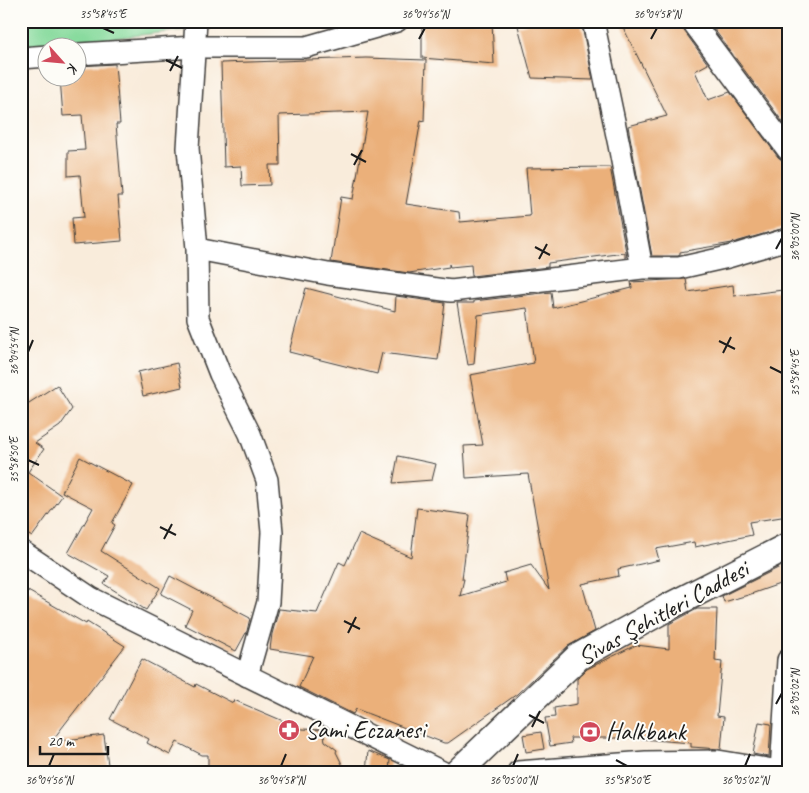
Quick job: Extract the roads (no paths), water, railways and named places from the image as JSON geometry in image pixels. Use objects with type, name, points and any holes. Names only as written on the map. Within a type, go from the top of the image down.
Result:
[{"type":"street","points":[[196,21],[188,148],[197,249],[198,318],[220,374],[250,434],[267,480],[272,532],[268,602],[247,676]]},
{"type":"street","points":[[88,53],[195,47],[306,47],[398,21]]},
{"type":"street","points":[[593,21],[642,268]]},
{"type":"street","points":[[692,21],[788,150]]},
{"type":"street","points":[[21,58],[38,57]]},
{"type":"street","points":[[197,249],[328,274],[451,291],[642,268],[679,268],[728,258],[788,239]]},
{"type":"street","name":"Sivas Şehitleri Caddesi","points":[[458,772],[578,657],[672,605],[788,546]]},
{"type":"street","points":[[21,551],[90,598],[442,772]]},
{"type":"street","points":[[781,771],[788,660]]},
{"type":"street","points":[[518,772],[646,762],[718,761],[785,772]]},
{"type":"place","name":"Sami Eczanesi","points":[[289,730]]},
{"type":"place","name":"Halkbank","points":[[590,732]]}]
